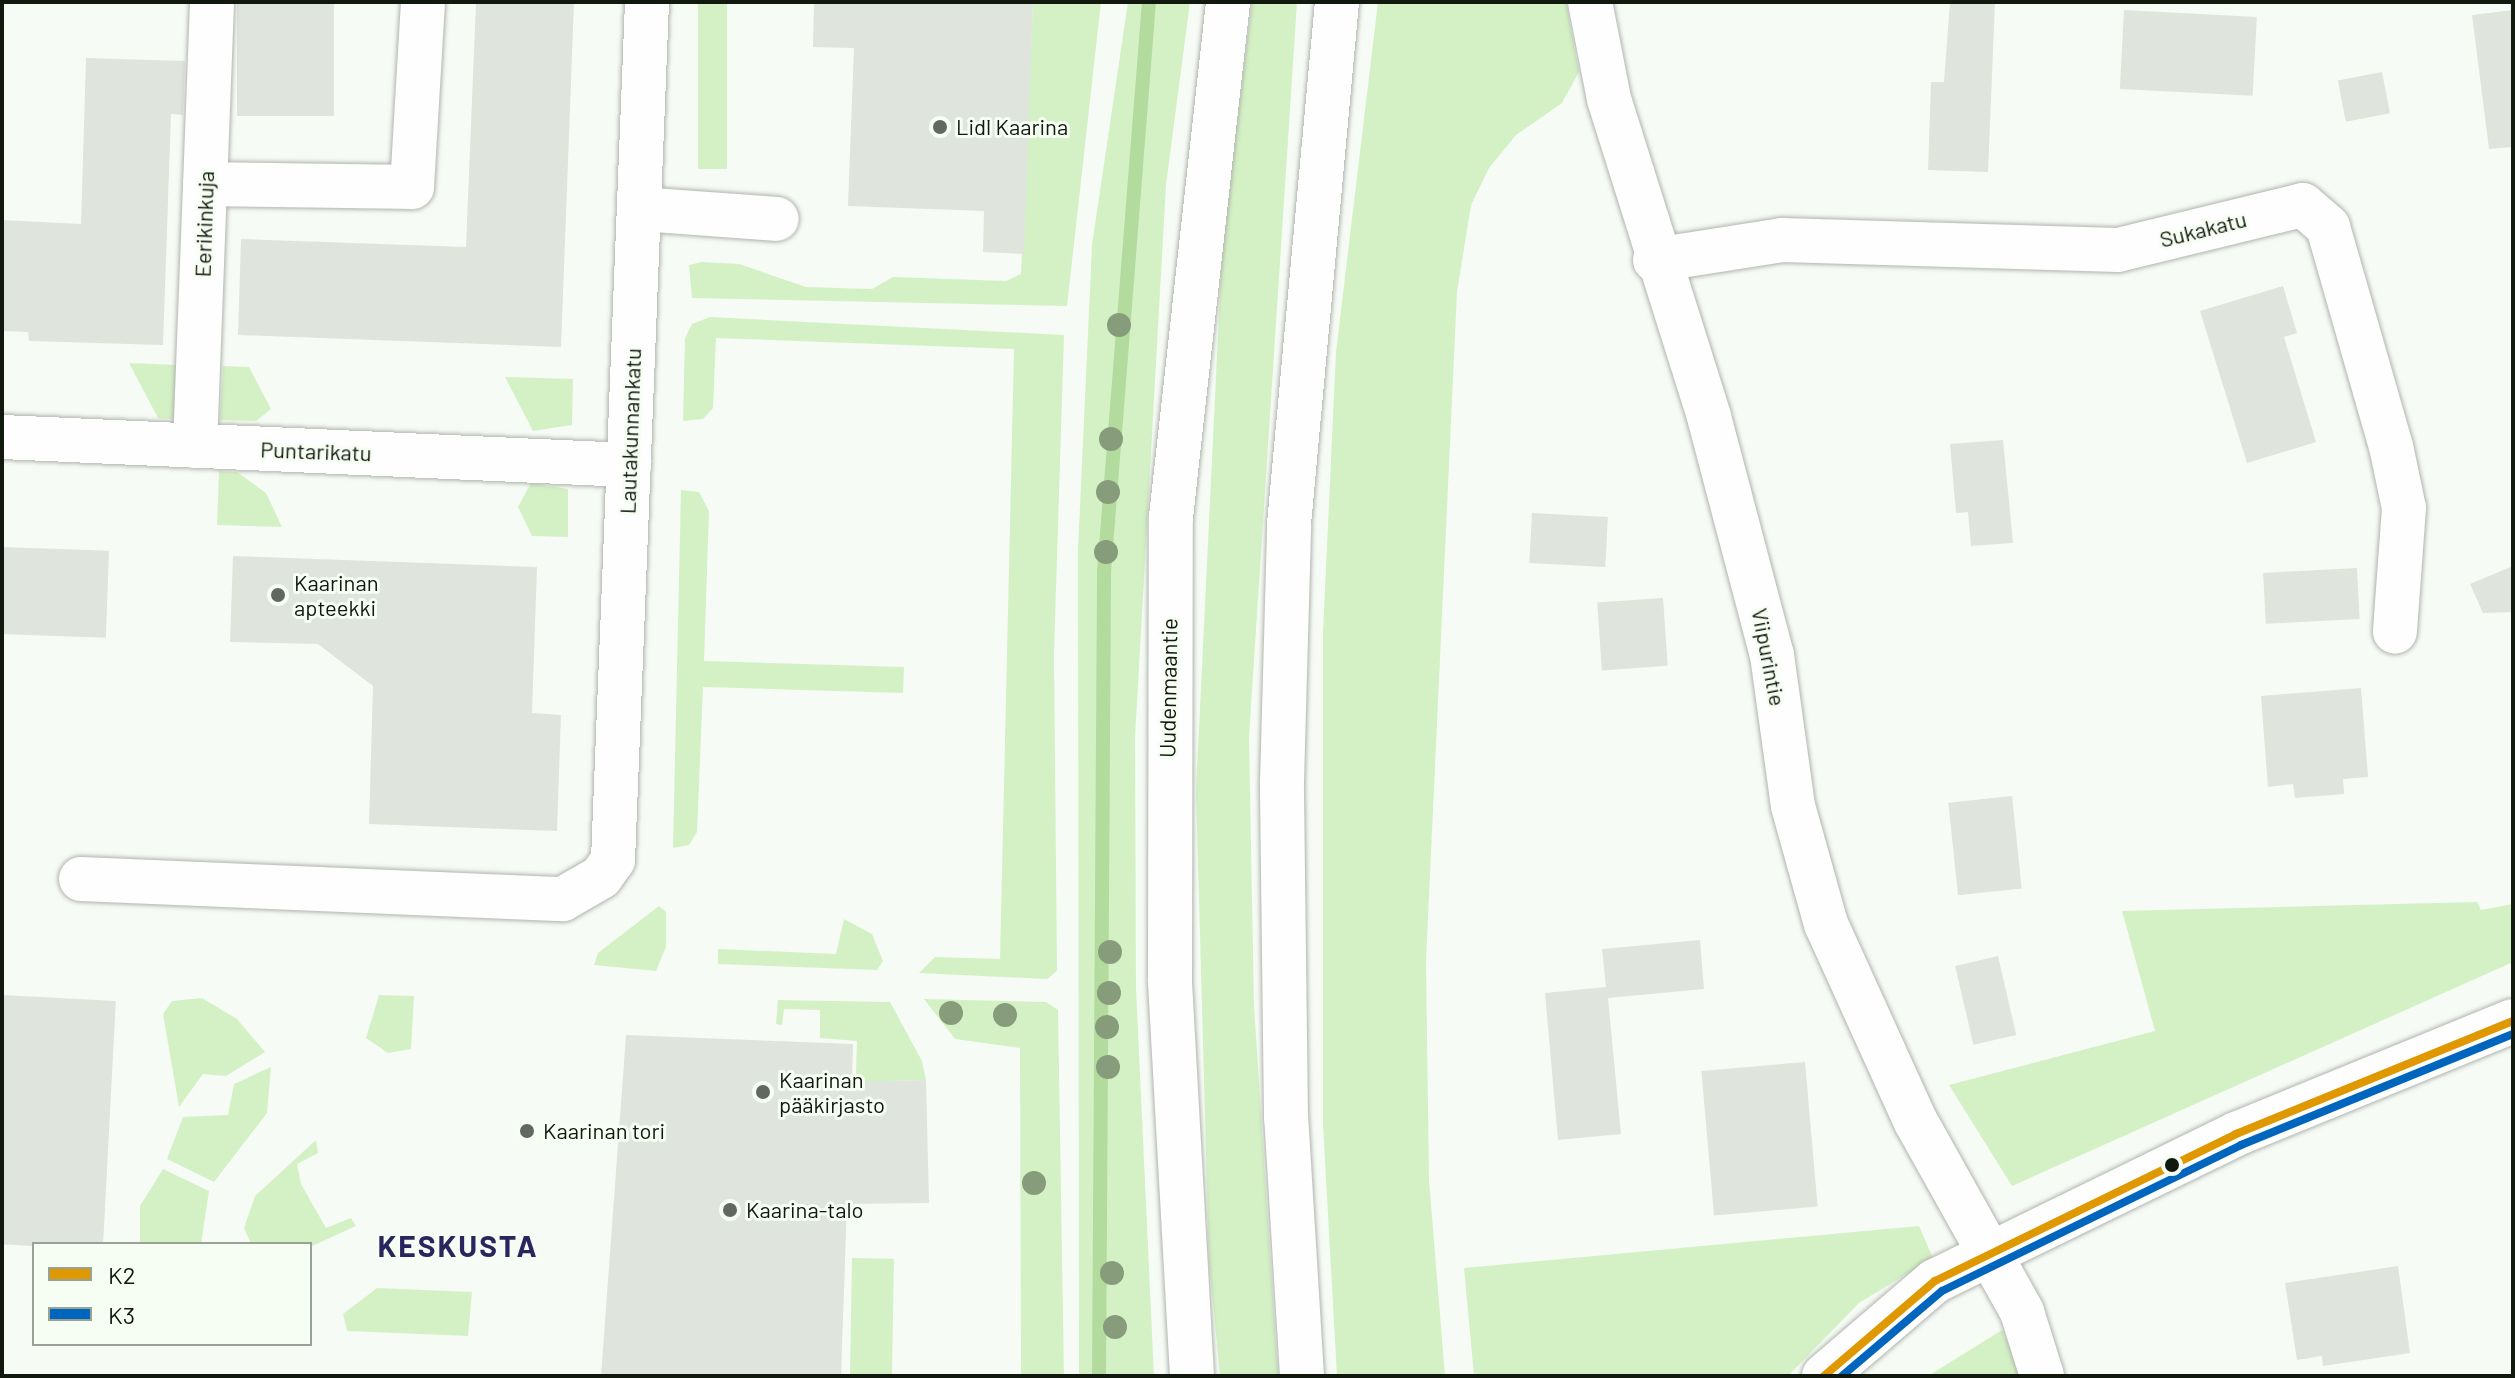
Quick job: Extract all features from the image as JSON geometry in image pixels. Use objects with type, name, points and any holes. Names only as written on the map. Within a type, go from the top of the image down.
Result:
[{"type":"street","name":"Eerikinkuja","points":[[195,446],[212,2]]},
{"type":"street","points":[[205,184],[412,187],[423,2]]},
{"type":"street","name":"Lautakunnankatu","points":[[81,879],[563,899],[601,877],[613,860],[647,2]]},
{"type":"street","name":"Uudenmaantie","points":[[1192,1376],[1170,979],[1171,517],[1228,2]]},
{"type":"street","points":[[1302,1376],[1284,1060],[1282,782],[1289,524],[1337,2]]},
{"type":"street","name":"Viipurintie","points":[[1590,2],[1655,260],[1709,417],[1772,655],[1793,806],[1826,924],[1916,1122],[1993,1253],[2042,1376]]},
{"type":"street","name":"Sukakatu","points":[[1655,260],[1782,240],[2118,250],[2303,205],[2328,227],[2394,462],[2405,552],[2395,632]]},
{"type":"street","points":[[639,209],[777,219]]},
{"type":"street","name":"Puntarikatu","points":[[2,437],[629,465]]},
{"type":"street","points":[[1824,1376],[1902,1304],[1993,1253],[2236,1134],[2513,1021]]},
{"type":"green space","points":[[698,2],[727,2],[727,169],[698,169]]},
{"type":"green space","points":[[1033,2],[1101,2],[1067,306],[692,298],[689,265],[702,262],[739,264],[806,287],[872,289],[893,277],[1006,281],[1021,274]]},
{"type":"green space","points":[[1128,2],[1190,2],[1166,185],[1135,738],[1136,988],[1154,1376],[1079,1376],[1078,550],[1092,245]]},
{"type":"green space","points":[[1252,2],[1297,2],[1249,737],[1254,1005],[1278,1376],[1220,1376],[1209,1261],[1196,791],[1223,231]]},
{"type":"green space","points":[[1378,2],[1566,2],[1579,72],[1562,103],[1516,135],[1489,168],[1471,205],[1457,292],[1426,961],[1429,1180],[1445,1376],[1337,1376],[1323,1125],[1323,632],[1336,352]]},
{"type":"green space","points":[[710,317],[1064,335],[1054,653],[1057,971],[1047,979],[919,973],[935,957],[1000,959],[1014,349],[716,338],[713,408],[703,419],[683,421],[685,338],[692,324]]},
{"type":"green space","points":[[129,363],[179,365],[176,419],[158,418]]},
{"type":"green space","points":[[223,366],[249,367],[271,409],[256,421],[220,420]]},
{"type":"green space","points":[[505,377],[573,379],[572,425],[533,431]]},
{"type":"green space","points":[[219,471],[237,472],[266,493],[282,527],[217,525]]},
{"type":"green space","points":[[531,483],[568,489],[568,537],[532,536],[518,507]]},
{"type":"green space","points":[[681,490],[699,492],[709,511],[704,661],[904,667],[903,693],[703,687],[697,832],[689,845],[673,848]]},
{"type":"green space","points":[[2477,902],[2481,910],[2513,904],[2513,962],[2012,1186],[1949,1085],[2155,1031],[2122,911]]},
{"type":"green space","points":[[659,906],[666,912],[666,947],[656,971],[594,965],[598,953]]},
{"type":"green space","points":[[844,919],[872,934],[883,961],[877,970],[718,964],[718,949],[836,954]]},
{"type":"green space","points":[[379,995],[414,996],[411,1049],[388,1053],[366,1038]]},
{"type":"green space","points":[[202,998],[237,1019],[265,1052],[226,1076],[203,1074],[179,1107],[163,1014],[172,1001]]},
{"type":"green space","points":[[924,999],[1046,1002],[1058,1010],[1064,1376],[1021,1376],[1020,1048],[955,1039]]},
{"type":"green space","points":[[778,1000],[890,1002],[922,1061],[926,1080],[889,1081],[852,1201],[857,1041],[820,1038],[820,1010],[784,1009],[782,1025],[776,1024]]},
{"type":"green space","points":[[271,1067],[267,1113],[214,1182],[167,1159],[183,1117],[228,1115],[234,1084]]},
{"type":"green space","points":[[316,1140],[318,1153],[297,1164],[301,1184],[326,1228],[351,1218],[356,1226],[312,1246],[312,1242],[250,1242],[244,1228],[255,1196]]},
{"type":"green space","points":[[163,1169],[209,1191],[201,1242],[140,1242],[140,1206]]},
{"type":"green space","points":[[1919,1226],[1933,1258],[1859,1303],[1788,1376],[1474,1376],[1464,1268]]},
{"type":"green space","points":[[852,1258],[894,1259],[892,1376],[850,1376]]},
{"type":"green space","points":[[377,1288],[472,1292],[468,1336],[347,1331],[343,1314]]},
{"type":"green space","points":[[2002,1330],[2023,1376],[1929,1376],[1936,1371]]},
{"type":"building","points":[[237,2],[334,2],[334,116],[237,116]]},
{"type":"building","points":[[476,2],[574,2],[561,347],[238,335],[241,239],[466,247]]},
{"type":"building","name":"Lidl Kaarina","points":[[814,2],[1033,2],[1024,254],[983,252],[984,211],[848,206],[854,48],[813,47]]},
{"type":"building","points":[[1950,2],[1995,2],[1988,172],[1928,170],[1931,82],[1944,82]]},
{"type":"building","points":[[2124,10],[2257,17],[2253,96],[2120,89]]},
{"type":"building","points":[[2513,10],[2513,147],[2489,149],[2472,15]]},
{"type":"building","points":[[86,58],[185,61],[183,115],[171,114],[163,345],[29,341],[28,332],[2,331],[2,220],[81,224]]},
{"type":"building","points":[[2382,72],[2390,113],[2346,122],[2338,81]]},
{"type":"building","points":[[2283,286],[2297,333],[2284,337],[2316,442],[2247,463],[2200,311]]},
{"type":"building","points":[[2003,440],[2013,543],[1971,546],[1968,512],[1956,513],[1950,444]]},
{"type":"building","points":[[1532,513],[1608,517],[1605,567],[1529,563]]},
{"type":"building","points":[[2,547],[109,551],[106,638],[2,634]]},
{"type":"building","points":[[233,556],[537,567],[532,713],[561,715],[557,831],[369,824],[373,686],[318,644],[230,642]]},
{"type":"building","points":[[2513,566],[2513,612],[2483,613],[2470,584]]},
{"type":"building","points":[[2357,568],[2360,619],[2266,624],[2263,573]]},
{"type":"building","points":[[1663,598],[1668,666],[1602,670],[1597,603]]},
{"type":"building","points":[[2361,688],[2368,777],[2343,779],[2344,794],[2295,798],[2293,784],[2268,787],[2261,696]]},
{"type":"building","points":[[2012,796],[2022,888],[1958,895],[1948,803]]},
{"type":"building","points":[[1700,940],[1704,989],[1608,998],[1621,1134],[1558,1140],[1545,993],[1606,987],[1602,949]]},
{"type":"building","points":[[1998,956],[2016,1035],[1973,1045],[1955,966]]},
{"type":"building","points":[[2,995],[116,1001],[103,1242],[2,1244]]},
{"type":"building","name":"Kaarina-talo","points":[[626,1035],[853,1044],[852,1082],[926,1080],[929,1203],[847,1204],[841,1376],[601,1376]]},
{"type":"building","points":[[1805,1062],[1818,1206],[1714,1216],[1701,1071]]},
{"type":"building","points":[[2398,1266],[2410,1353],[2323,1366],[2322,1356],[2297,1360],[2285,1283]]},
{"type":"waterway","points":[[1099,1376],[1104,572],[1149,2]]},
{"type":"transit line","name":"K2","points":[[1824,1376],[1935,1281],[2236,1134],[2513,1021]]},
{"type":"transit line","name":"K3","points":[[1842,1376],[1942,1291],[2241,1145],[2513,1034]]},
{"type":"place","name":"Lidl Kaarina","points":[[940,127]]},
{"type":"place","name":"Kaarinan apteekki","points":[[278,595]]},
{"type":"place","name":"Kaarinan pääkirjasto","points":[[763,1092]]},
{"type":"place","name":"Kaarinan tori","points":[[527,1131]]},
{"type":"place","name":"Kaarina-talo","points":[[730,1210]]},
{"type":"district","name":"KESKUSTA","points":[[458,1245]]}]
